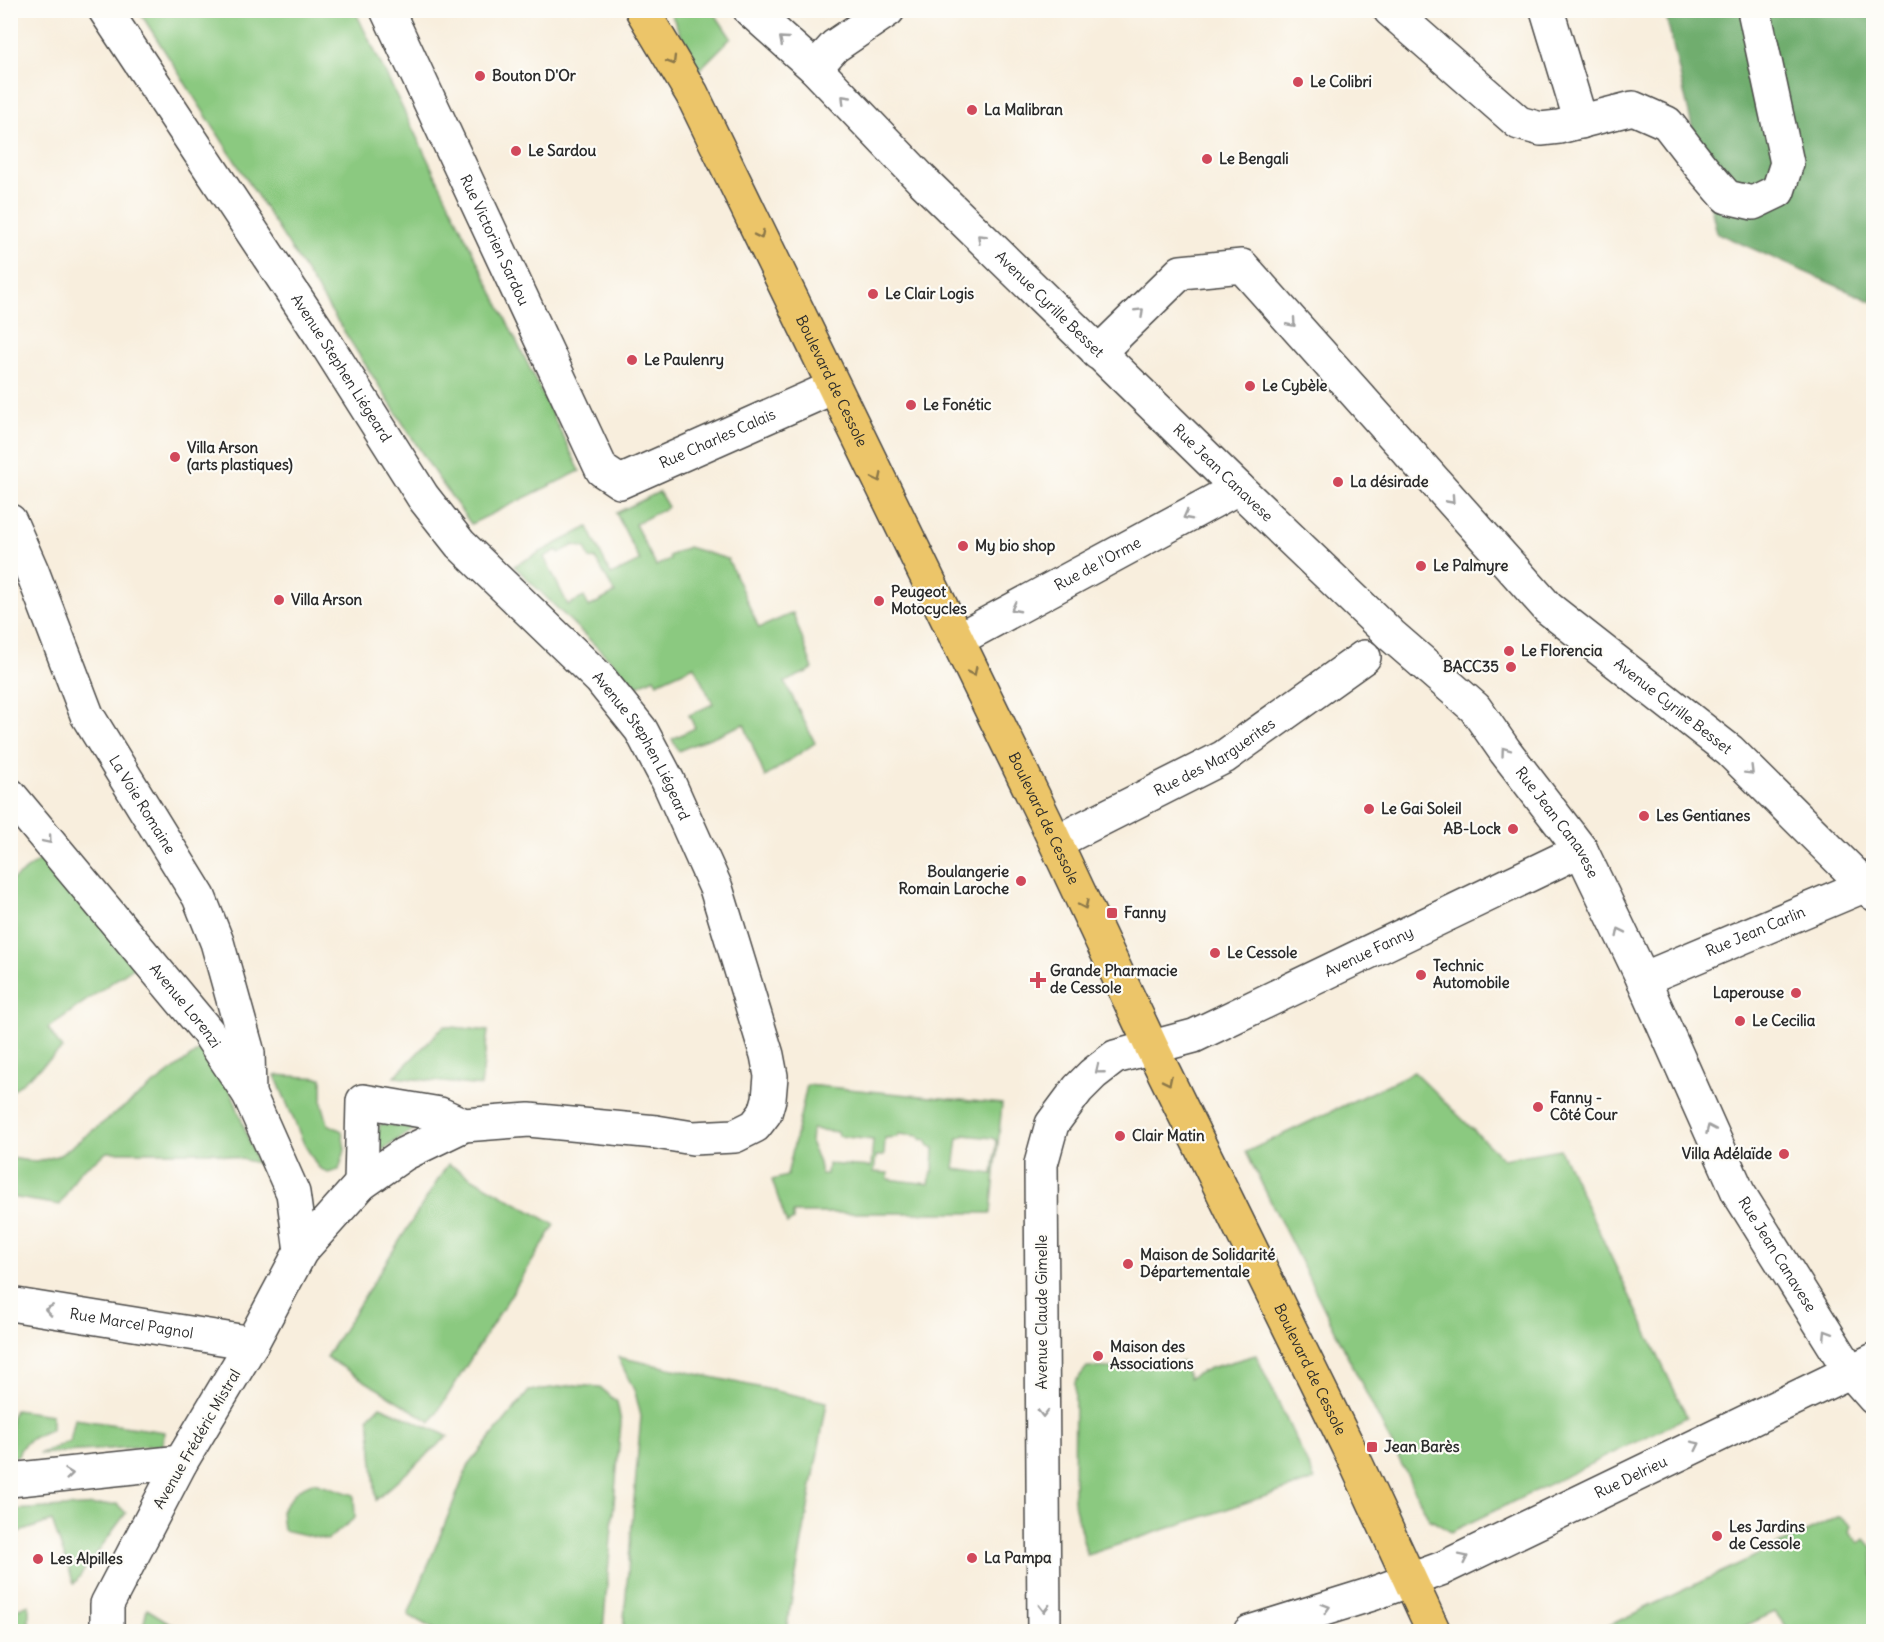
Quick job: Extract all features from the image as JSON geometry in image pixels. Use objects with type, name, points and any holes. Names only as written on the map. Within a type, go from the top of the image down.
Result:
[{"type":"main road","name":"Boulevard de Cessole","points":[[644,12],[692,94],[1056,842],[1152,1048],[1355,1461],[1434,1632]]},
{"type":"street","name":"Avenue Stephen Liégeard","points":[[105,10],[320,334],[423,496],[460,544],[600,679],[641,730],[668,781],[716,888],[767,1055],[771,1076],[765,1113],[755,1126],[735,1136],[693,1138],[529,1120],[464,1125],[404,1154],[361,1184],[301,1251]]},
{"type":"street","name":"Rue Victorien Sardou","points":[[387,10],[602,470]]},
{"type":"street","name":"Avenue Cyrille Besset","points":[[750,10],[815,68],[922,181],[1098,352],[1180,272],[1242,266],[1548,608],[1730,751],[1870,890]]},
{"type":"street","points":[[815,68],[835,46],[888,10]]},
{"type":"street","points":[[1390,10],[1519,123],[1541,129],[1581,122],[1633,108],[1667,123],[1727,196],[1753,203],[1778,191],[1787,163],[1754,10]]},
{"type":"street","points":[[1547,10],[1581,122]]},
{"type":"street","name":"Rue Jean Canavese","points":[[1098,352],[1391,635],[1475,708],[1505,752],[1581,850],[1643,979],[1738,1192],[1862,1366],[1874,1398]]},
{"type":"street","name":"Rue Charles Calais","points":[[602,470],[620,482],[834,387]]},
{"type":"street","name":"Rue de l'Orme","points":[[957,639],[1238,488]]},
{"type":"street","name":"La Voie Romaine","points":[[10,521],[32,571],[87,715],[199,897],[217,942],[248,1053],[249,1094]]},
{"type":"street","name":"Rue des Marguerites","points":[[1056,842],[1224,757],[1364,657]]},
{"type":"street","name":"Avenue Lorenzi","points":[[10,795],[207,1031],[249,1094],[293,1193],[301,1251]]},
{"type":"street","name":"Avenue Fanny","points":[[1152,1048],[1194,1036],[1581,850]]},
{"type":"street","name":"Rue Jean Carlin","points":[[1643,979],[1870,890]]},
{"type":"street","name":"Avenue Claude Gimelle","points":[[1044,1632],[1041,1164],[1052,1124],[1078,1089],[1115,1057],[1152,1048]]},
{"type":"street","points":[[361,1184],[363,1101],[440,1114],[464,1125]]},
{"type":"street","name":"Avenue Frédéric Mistral","points":[[107,1632],[107,1604],[181,1462],[252,1343],[301,1251]]},
{"type":"street","name":"Rue Marcel Pagnol","points":[[10,1304],[252,1343]]},
{"type":"street","name":"Rue Delrieu","points":[[1250,1632],[1411,1581],[1443,1568],[1862,1366]]},
{"type":"street","points":[[10,1479],[181,1462]]},
{"type":"green space","points":[[139,11],[355,11],[580,471],[471,524],[436,475]]},
{"type":"green space","points":[[670,11],[713,11],[731,38],[697,72]]},
{"type":"green space","points":[[1665,11],[1873,11],[1873,302],[1717,233]]},
{"type":"green space","points":[[659,492],[668,507],[635,524],[656,566],[670,559],[669,556],[688,547],[728,559],[759,628],[793,613],[813,669],[785,682],[815,743],[765,777],[744,724],[678,751],[672,739],[695,728],[689,715],[713,704],[694,666],[657,683],[654,678],[637,686],[514,566],[588,527],[611,575],[640,561],[616,513]],"holes":[[[574,545],[585,548],[590,559],[595,558],[615,593],[589,607],[584,597],[568,605],[544,557],[557,550],[559,553]]]},
{"type":"green space","points":[[45,856],[136,965],[48,1028],[62,1049],[11,1092],[11,881]]},
{"type":"green space","points":[[444,1026],[488,1031],[481,1086],[394,1077]]},
{"type":"green space","points":[[205,1046],[221,1063],[257,1163],[213,1152],[107,1152],[79,1172],[60,1205],[11,1197],[10,1158],[36,1162],[60,1155]]},
{"type":"green space","points":[[1414,1072],[1503,1159],[1560,1149],[1687,1417],[1451,1532],[1429,1519],[1246,1152]]},
{"type":"green space","points":[[275,1075],[322,1078],[322,1103],[328,1124],[342,1131],[345,1150],[339,1170],[328,1173],[318,1167],[304,1144]]},
{"type":"green space","points":[[807,1085],[1002,1104],[991,1213],[793,1213],[793,1220],[787,1224],[772,1180],[787,1176]],"holes":[[[812,1129],[837,1132],[838,1136],[873,1140],[871,1167],[828,1164],[827,1174],[821,1174],[811,1144]],[[898,1134],[919,1136],[934,1148],[933,1173],[931,1173],[929,1184],[888,1179],[888,1173],[874,1172],[876,1156],[884,1156],[885,1138],[897,1137]],[[964,1135],[993,1138],[997,1141],[993,1174],[954,1169],[958,1138]]]},
{"type":"green space","points":[[380,1124],[416,1128],[373,1156]]},
{"type":"green space","points":[[448,1164],[555,1225],[431,1422],[326,1357]]},
{"type":"green space","points":[[1256,1355],[1315,1480],[1087,1555],[1074,1504],[1075,1382],[1087,1367],[1133,1369],[1182,1362],[1189,1378],[1210,1368]]},
{"type":"green space","points":[[618,1357],[827,1402],[786,1631],[623,1631],[641,1416],[635,1392]]},
{"type":"green space","points":[[574,1385],[600,1387],[617,1402],[621,1422],[603,1631],[437,1631],[408,1615],[469,1464],[529,1391]]},
{"type":"green space","points":[[380,1406],[448,1436],[376,1500],[369,1417]]},
{"type":"green space","points":[[15,1410],[52,1415],[52,1429],[31,1439],[23,1446],[18,1456],[11,1457],[11,1418]]},
{"type":"green space","points":[[75,1419],[164,1432],[163,1445],[39,1454],[70,1441]]},
{"type":"green space","points":[[314,1482],[354,1495],[355,1518],[327,1540],[283,1530],[281,1511],[297,1490]]},
{"type":"green space","points":[[117,1504],[126,1513],[74,1584],[52,1521],[11,1535],[11,1510]]},
{"type":"green space","points":[[1840,1516],[1851,1526],[1849,1531],[1860,1543],[1865,1539],[1873,1548],[1873,1631],[1789,1631],[1775,1612],[1734,1631],[1597,1631]]},
{"type":"green space","points":[[29,1604],[29,1631],[11,1631],[11,1611]]},
{"type":"green space","points":[[147,1609],[181,1630],[181,1631],[142,1631]]},
{"type":"green space","points":[[1593,1627],[1597,1631],[1583,1631]]},
{"type":"place","name":"Bouton D'Or","points":[[480,76]]},
{"type":"place","name":"Le Colibri","points":[[1298,82]]},
{"type":"place","name":"La Malibran","points":[[972,110]]},
{"type":"place","name":"Le Sardou","points":[[516,151]]},
{"type":"place","name":"Le Bengali","points":[[1207,159]]},
{"type":"place","name":"Le Clair Logis","points":[[873,294]]},
{"type":"place","name":"Le Paulenry","points":[[632,360]]},
{"type":"place","name":"Le Cybèle","points":[[1250,386]]},
{"type":"place","name":"Le Fonétic","points":[[911,405]]},
{"type":"place","name":"Villa Arson (arts plastiques)","points":[[175,457]]},
{"type":"place","name":"La désirade","points":[[1338,482]]},
{"type":"place","name":"My bio shop","points":[[963,546]]},
{"type":"place","name":"Le Palmyre","points":[[1421,566]]},
{"type":"place","name":"Villa Arson","points":[[279,600]]},
{"type":"place","name":"Peugeot Motocycles","points":[[879,601]]},
{"type":"place","name":"Le Florencia","points":[[1509,651]]},
{"type":"place","name":"BACC35","points":[[1511,667]]},
{"type":"place","name":"Le Gai Soleil","points":[[1369,809]]},
{"type":"place","name":"Les Gentianes","points":[[1644,816]]},
{"type":"place","name":"AB-Lock","points":[[1513,829]]},
{"type":"place","name":"Boulangerie Romain Laroche","points":[[1021,881]]},
{"type":"place","name":"Fanny","points":[[1112,913]]},
{"type":"place","name":"Le Cessole","points":[[1215,953]]},
{"type":"place","name":"Technic Automobile","points":[[1421,975]]},
{"type":"place","name":"Grande Pharmacie de Cessole","points":[[1038,980]]},
{"type":"place","name":"Laperouse","points":[[1796,993]]},
{"type":"place","name":"Le Cecilia","points":[[1740,1021]]},
{"type":"place","name":"Fanny - Côté Cour","points":[[1538,1107]]},
{"type":"place","name":"Clair Matin","points":[[1120,1136]]},
{"type":"place","name":"Villa Adélaïde","points":[[1784,1154]]},
{"type":"place","name":"Maison de Solidarité Départementale","points":[[1128,1264]]},
{"type":"place","name":"Maison des Associations","points":[[1098,1356]]},
{"type":"place","name":"Jean Barès","points":[[1372,1447]]},
{"type":"place","name":"Les Jardins de Cessole","points":[[1717,1536]]},
{"type":"place","name":"La Pampa","points":[[972,1558]]},
{"type":"place","name":"Les Alpilles","points":[[38,1559]]}]
